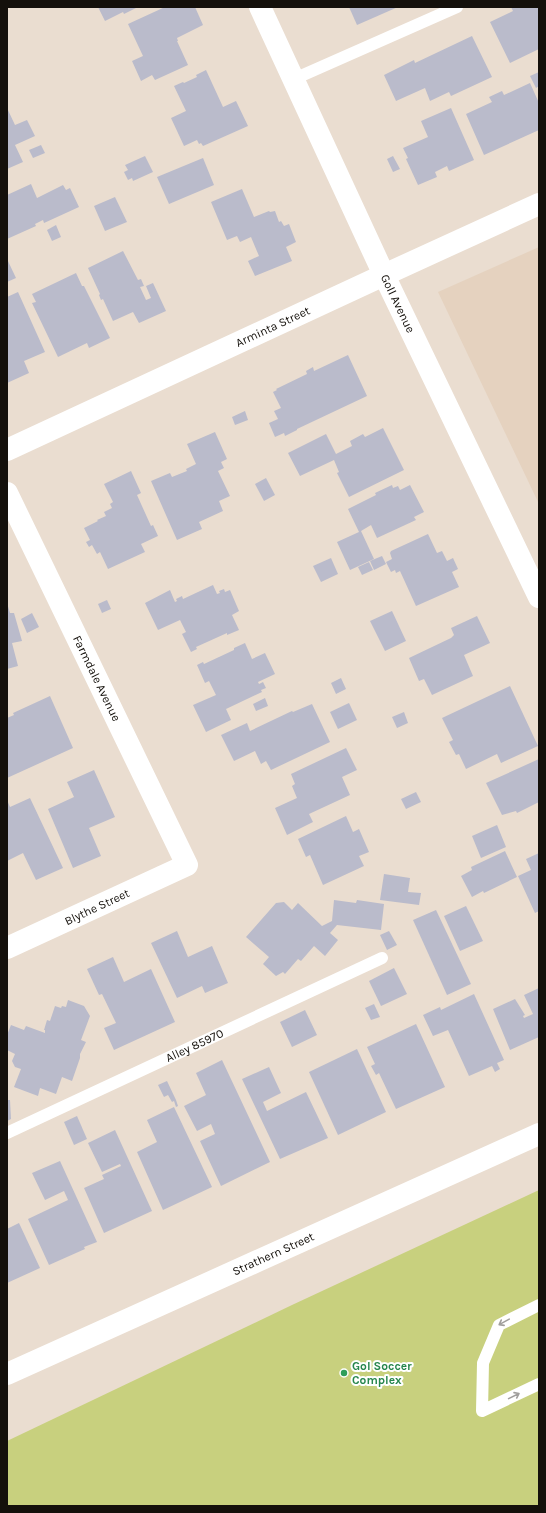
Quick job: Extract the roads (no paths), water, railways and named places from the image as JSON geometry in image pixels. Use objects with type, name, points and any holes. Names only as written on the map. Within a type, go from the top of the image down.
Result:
[{"type":"street","name":"Goll Avenue","points":[[260,7],[384,275],[539,597]]},
{"type":"street","name":"Arminta Street","points":[[7,450],[539,204]]},
{"type":"street","name":"Farmdale Avenue","points":[[7,493],[187,865]]},
{"type":"street","name":"Blythe Street","points":[[7,948],[187,865]]},
{"type":"street","name":"Strathern Street","points":[[7,1374],[539,1134]]},
{"type":"lane","points":[[294,79],[456,7]]},
{"type":"lane","name":"Alley 85970","points":[[7,1133],[382,958]]},
{"type":"lane","points":[[539,1305],[499,1325],[483,1364],[482,1411],[539,1384]]},
{"type":"place","name":"Gol Soccer Complex","points":[[344,1373]]}]
